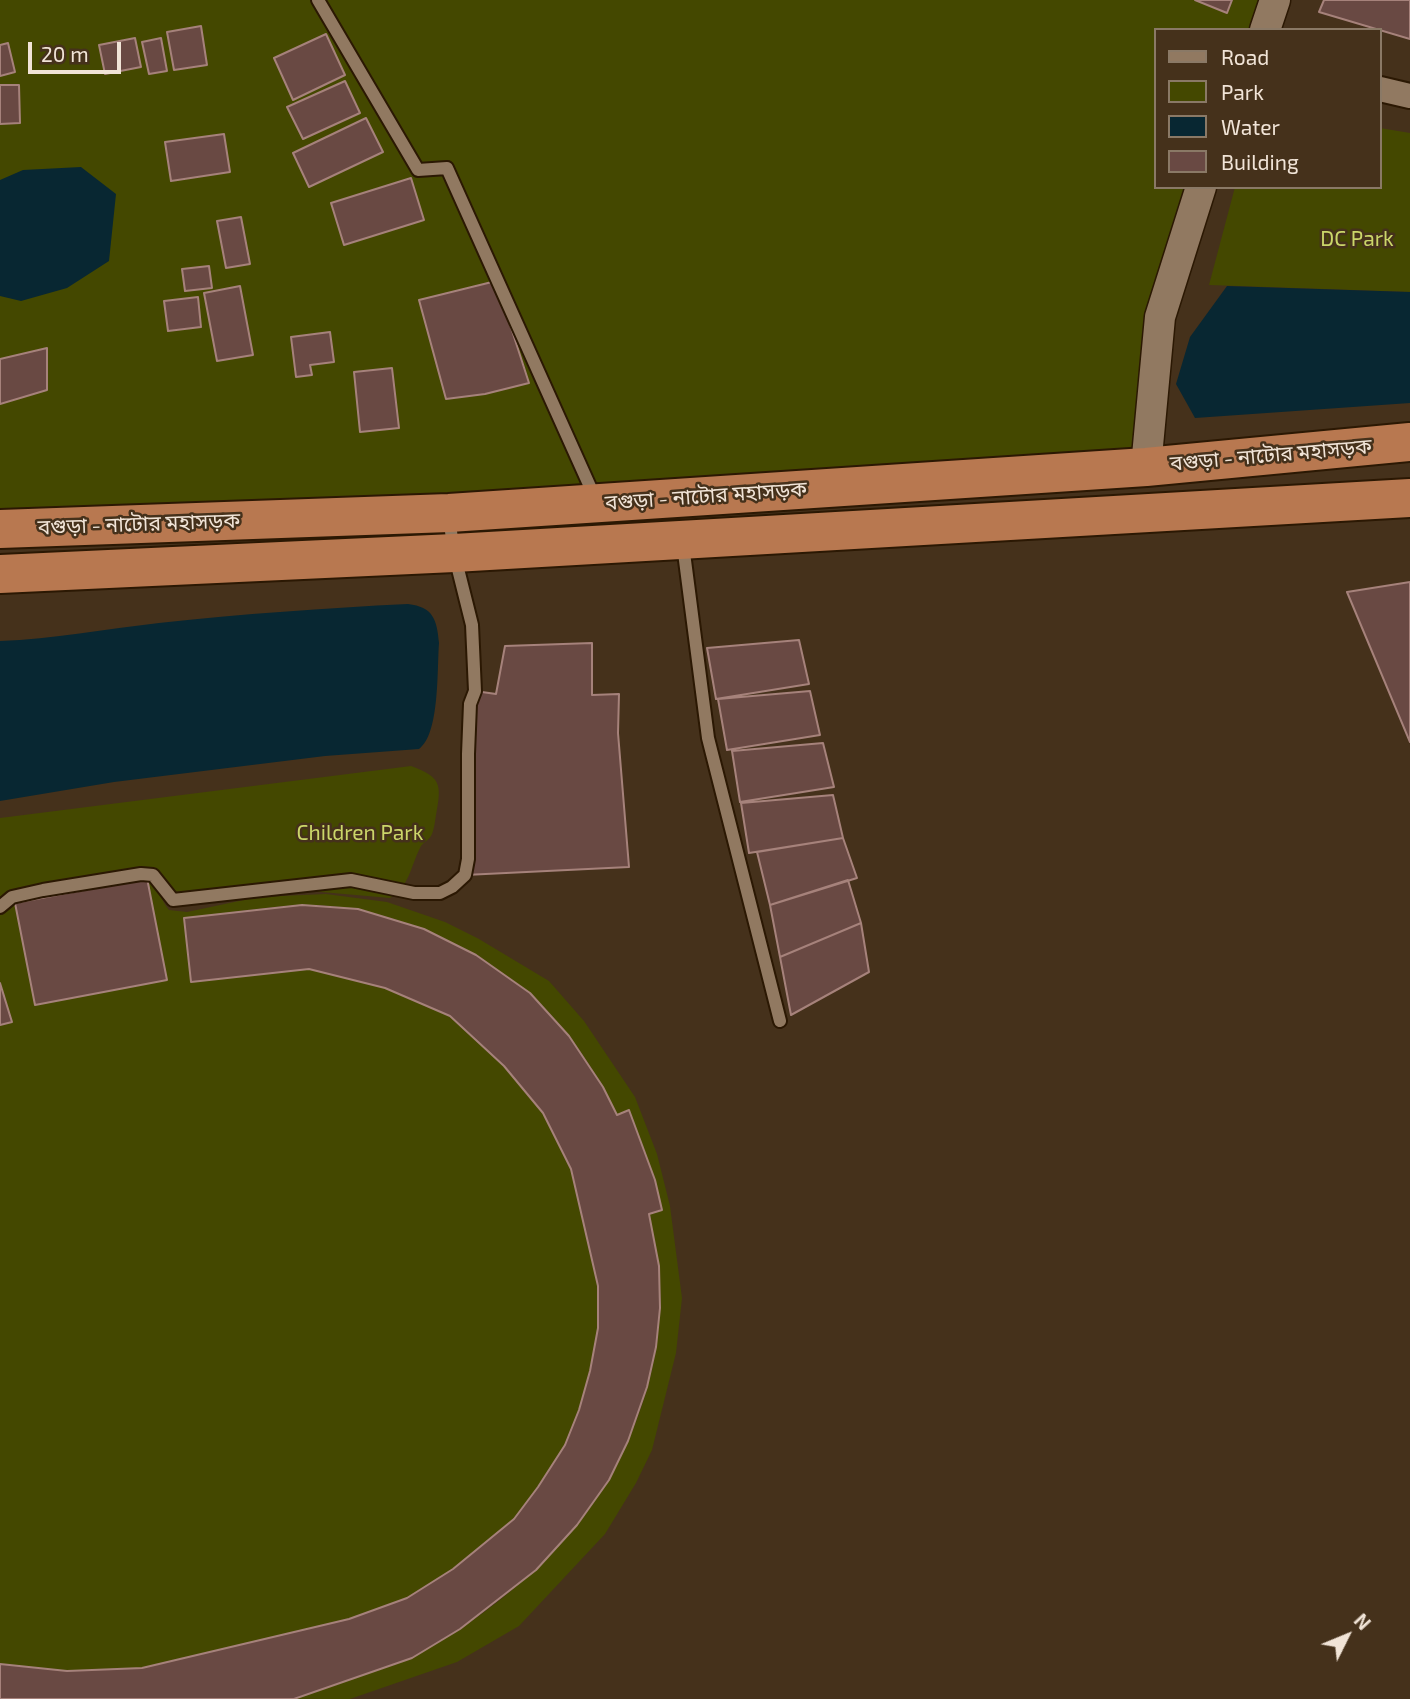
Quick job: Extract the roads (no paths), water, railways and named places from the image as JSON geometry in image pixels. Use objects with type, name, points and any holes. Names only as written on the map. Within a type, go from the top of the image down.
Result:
[{"type":"highway","name":"বগুড়া - নাটোর মহাসড়ক","points":[[0,529],[449,513],[1146,467],[1410,442]]},
{"type":"highway","points":[[1129,514],[1146,467]]},
{"type":"highway","name":"বগুড়া - নাটোর মহাসড়ক","points":[[0,573],[454,553],[1410,498]]},
{"type":"street","points":[[1266,28],[1275,0]]},
{"type":"street","points":[[1382,89],[1410,96]]},
{"type":"street","points":[[1146,467],[1160,317],[1200,189]]},
{"type":"lane","points":[[318,0],[418,170],[447,168],[597,503]]},
{"type":"lane","points":[[0,907],[12,897],[141,874],[153,875],[173,900],[351,880],[414,893],[440,893],[452,887],[465,875],[468,859],[470,704],[475,691],[472,625],[454,553],[449,513]]},
{"type":"lane","points":[[682,540],[708,738],[780,1021]]},
{"type":"water","points":[[81,167],[116,194],[109,261],[67,288],[21,301],[0,296],[0,180],[23,170]]},
{"type":"water","points":[[1227,286],[1410,292],[1410,403],[1195,418],[1176,384],[1190,337]]},
{"type":"water","points":[[408,604],[423,608],[432,616],[439,643],[434,716],[426,741],[419,749],[325,756],[114,782],[0,801],[0,641],[221,617]]},
{"type":"park label","name":"DC Park","points":[[1357,239]]},
{"type":"park label","name":"Children Park","points":[[360,833]]}]
